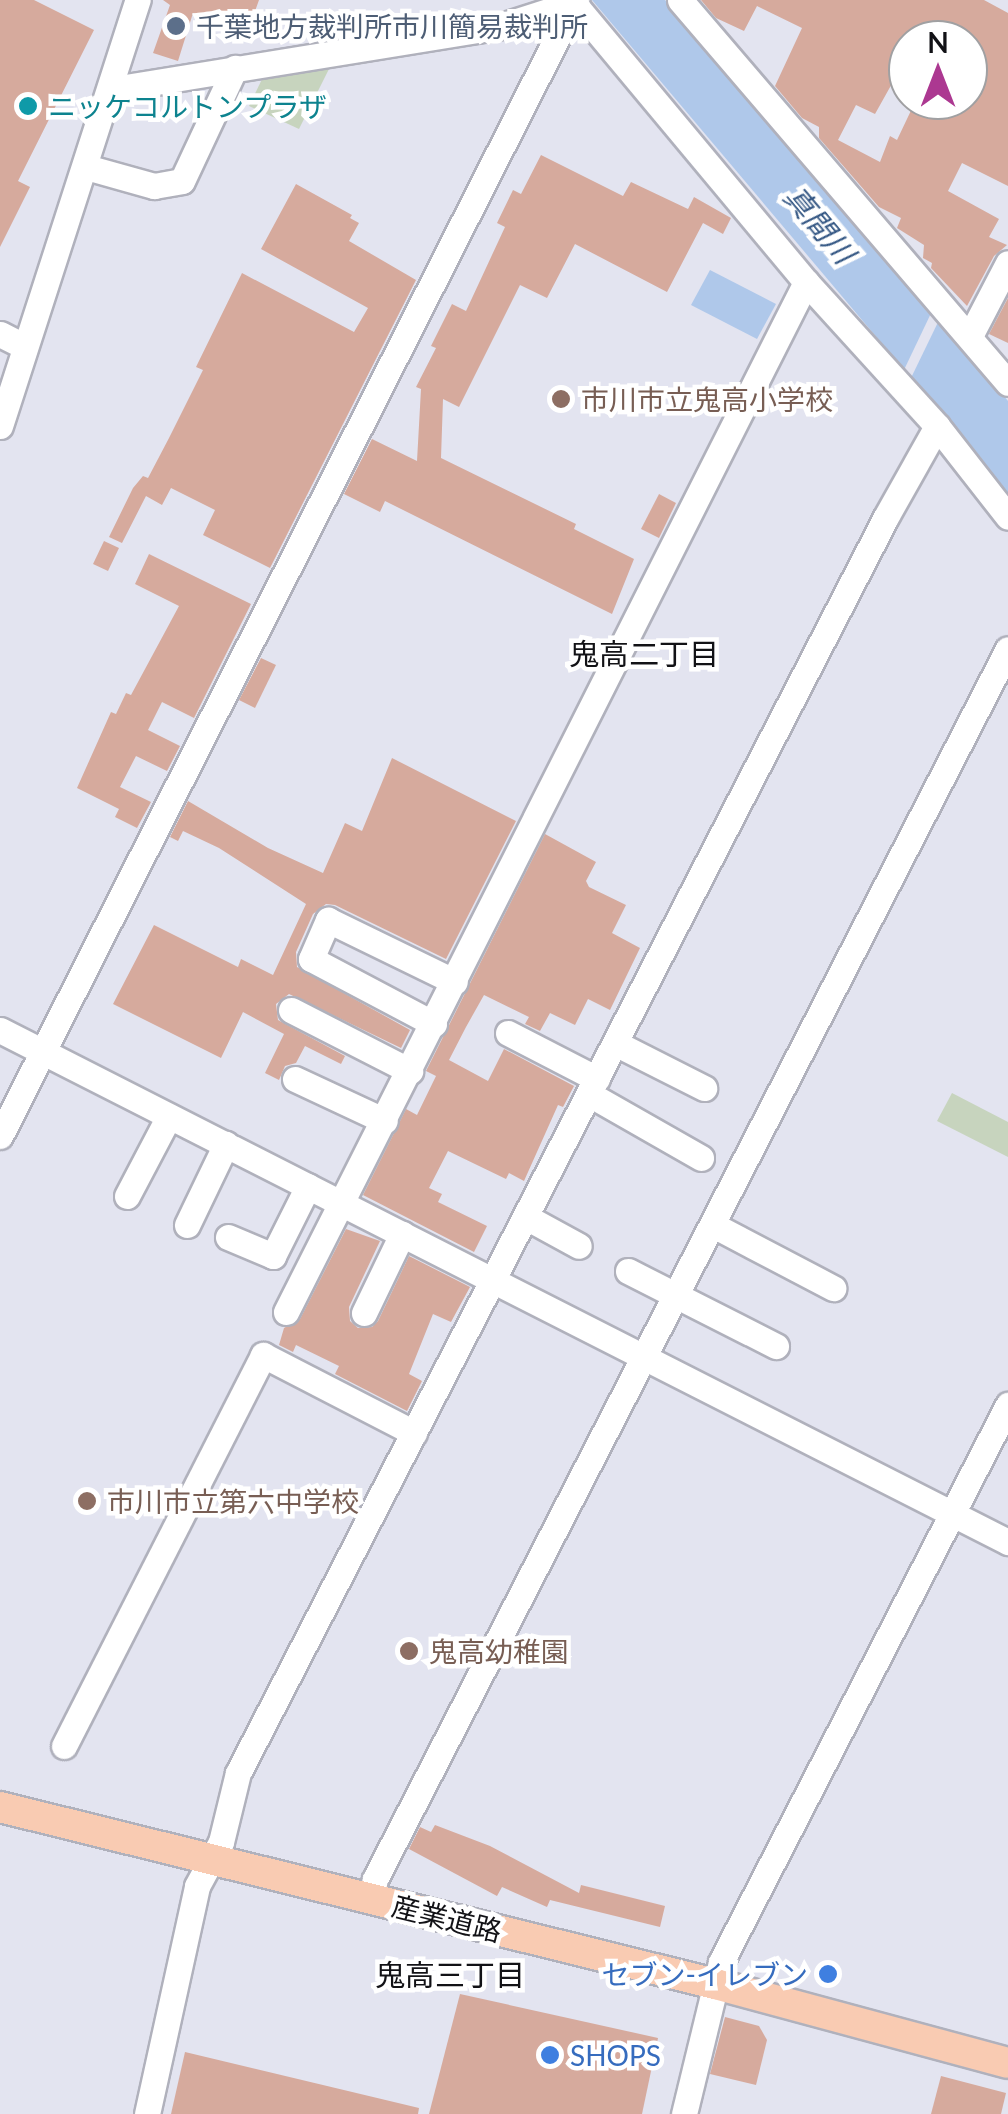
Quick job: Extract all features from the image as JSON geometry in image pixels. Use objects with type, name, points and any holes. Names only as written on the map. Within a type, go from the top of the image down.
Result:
[{"type":"main road","name":"産業道路","points":[[0,1807],[715,1984],[1008,2063]]},
{"type":"street","points":[[0,426],[138,0]]},
{"type":"street","points":[[680,0],[1008,382]]},
{"type":"street","points":[[112,89],[502,26],[573,1]]},
{"type":"street","points":[[573,1],[806,282],[937,426],[1008,517]]},
{"type":"street","points":[[0,1136],[573,1]]},
{"type":"street","points":[[86,167],[154,186],[182,181],[235,68]]},
{"type":"street","points":[[970,336],[1008,264]]},
{"type":"street","points":[[286,1312],[806,282]]},
{"type":"street","points":[[0,334],[25,347]]},
{"type":"street","points":[[147,2114],[198,1886],[221,1842],[238,1773],[937,426]]},
{"type":"street","points":[[371,1899],[374,1879],[1008,648]]},
{"type":"street","points":[[434,1024],[311,959],[328,920],[455,982]]},
{"type":"street","points":[[292,1010],[410,1071]]},
{"type":"street","points":[[0,1030],[1008,1542]]},
{"type":"street","points":[[508,1033],[701,1158]]},
{"type":"street","points":[[615,1044],[704,1088]]},
{"type":"street","points":[[295,1079],[385,1121]]},
{"type":"street","points":[[127,1196],[169,1116]]},
{"type":"street","points":[[187,1225],[226,1144]]},
{"type":"street","points":[[228,1237],[273,1256],[308,1186]]},
{"type":"street","points":[[526,1217],[579,1246]]},
{"type":"street","points":[[712,1225],[833,1288]]},
{"type":"street","points":[[364,1313],[402,1234]]},
{"type":"street","points":[[628,1272],[776,1346]]},
{"type":"street","points":[[64,1746],[263,1356],[414,1433]]},
{"type":"street","points":[[684,2114],[721,1962],[1008,1405]]},
{"type":"green space","points":[[330,67],[299,129],[249,106],[264,75]]},
{"type":"green space","points":[[952,1093],[1008,1122],[1008,1157],[937,1121]]},
{"type":"water","name":"真間川","points":[[592,0],[665,0],[943,321],[1008,401],[1008,493]]},
{"type":"water","points":[[710,270],[776,304],[757,339],[691,305]]},
{"type":"pier","points":[[934,307],[941,316],[910,380],[903,372]]},
{"type":"building","name":"ニッケコルトンプラザ","points":[[0,0],[34,0],[94,30],[18,181],[30,187],[0,247]]},
{"type":"building","name":"千葉地方裁判所市川簡易裁判所","points":[[163,0],[259,0],[248,31],[193,13],[178,61],[153,53],[170,5]]},
{"type":"building","points":[[701,0],[984,0],[1008,13],[1008,186],[962,163],[948,191],[999,219],[989,237],[1007,245],[994,256],[967,306],[931,268],[932,263],[923,258],[924,245],[897,228],[901,218],[879,207],[819,138],[819,127],[802,118],[775,86],[802,28],[757,6],[744,31],[716,18]]},
{"type":"building","points":[[541,155],[623,196],[631,182],[688,209],[694,197],[731,218],[723,234],[703,223],[667,292],[575,244],[547,298],[520,285],[459,407],[443,399],[441,458],[576,524],[574,529],[634,559],[612,614],[385,501],[380,512],[344,494],[372,439],[417,461],[421,389],[416,387],[436,348],[431,346],[452,304],[466,311],[505,227],[497,223],[513,190],[521,194]]},
{"type":"building","points":[[296,184],[352,215],[350,218],[359,223],[349,241],[416,280],[270,568],[203,535],[215,510],[171,488],[162,505],[146,496],[122,543],[109,537],[133,488],[143,476],[148,478],[169,438],[203,370],[196,367],[242,273],[354,332],[368,308],[261,249]]},
{"type":"building","points":[[1008,298],[1008,343],[989,334]]},
{"type":"building","points":[[659,494],[676,503],[659,538],[641,529]]},
{"type":"building","points":[[104,541],[119,548],[108,571],[93,564]]},
{"type":"building","points":[[149,554],[251,604],[194,718],[162,702],[148,730],[180,746],[167,771],[136,756],[120,787],[151,802],[137,828],[115,817],[119,809],[77,788],[111,712],[116,714],[126,693],[131,695],[179,606],[135,584]]},
{"type":"building","points":[[261,658],[276,665],[255,708],[239,700]]},
{"type":"building","points":[[392,758],[516,821],[446,959],[335,905],[326,904],[313,914],[296,952],[297,967],[410,1030],[401,1048],[289,994],[276,1004],[278,1020],[345,1056],[341,1064],[305,1046],[296,1063],[285,1066],[279,1080],[265,1073],[284,1034],[243,1012],[221,1058],[113,1004],[154,925],[238,967],[241,959],[273,975],[306,904],[219,848],[183,831],[178,841],[170,837],[188,801],[268,848],[323,873],[345,823],[362,831]]},
{"type":"building","points":[[545,834],[596,862],[586,881],[589,887],[626,905],[612,933],[640,948],[610,1010],[588,999],[575,1025],[550,1013],[540,1031],[525,1024],[529,1017],[484,995],[466,1027],[449,1060],[488,1081],[504,1049],[574,1086],[563,1107],[558,1105],[524,1181],[509,1173],[506,1179],[448,1151],[429,1188],[442,1194],[438,1202],[487,1226],[474,1252],[363,1195],[406,1109],[417,1115],[436,1076],[426,1071]]},
{"type":"building","points":[[346,1229],[380,1241],[349,1307],[350,1321],[358,1328],[372,1327],[378,1321],[409,1256],[470,1287],[451,1322],[433,1314],[409,1374],[422,1381],[407,1411],[335,1374],[339,1366],[296,1345],[293,1352],[279,1345],[284,1328],[300,1319]]},
{"type":"building","points":[[435,1825],[490,1846],[579,1893],[581,1885],[665,1906],[660,1927],[550,1900],[547,1907],[502,1887],[497,1896],[409,1849],[420,1827],[431,1832]]},
{"type":"building","name":"SHOPS","points":[[460,1994],[658,2038],[642,2114],[429,2114]]},
{"type":"building","points":[[725,2017],[759,2026],[767,2040],[756,2085],[710,2074]]},
{"type":"building","points":[[185,2052],[419,2108],[418,2114],[171,2114]]},
{"type":"building","points":[[941,2076],[1006,2093],[1001,2114],[931,2114]]},
{"type":"place","name":"千葉地方裁判所市川簡易裁判所","points":[[176,26]]},
{"type":"place","name":"ニッケコルトンプラザ","points":[[28,106]]},
{"type":"place","name":"市川市立鬼高小学校","points":[[561,399]]},
{"type":"place","name":"市川市立第六中学校","points":[[87,1501]]},
{"type":"place","name":"鬼高幼稚園","points":[[409,1651]]},
{"type":"place","name":"セブン-イレブン","points":[[828,1974]]},
{"type":"place","name":"SHOPS","points":[[550,2055]]},
{"type":"district","name":"鬼高二丁目","points":[[644,653]]},
{"type":"district","name":"鬼高三丁目","points":[[450,1974]]}]
